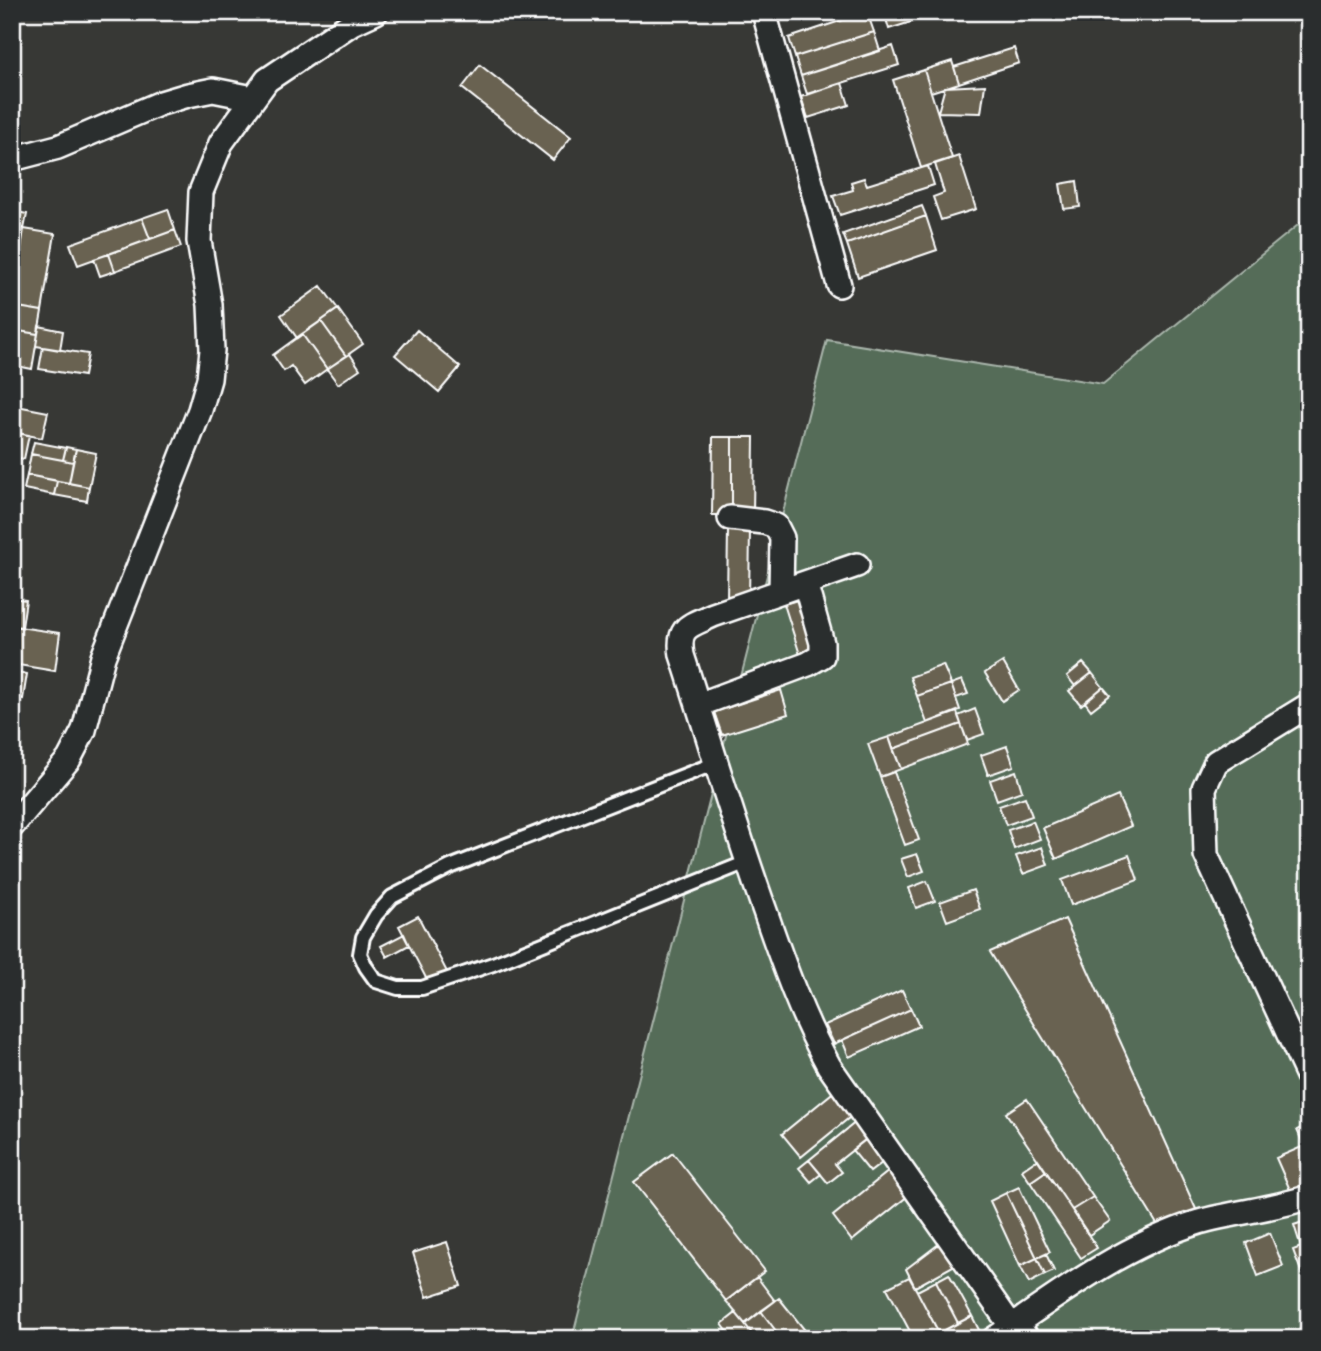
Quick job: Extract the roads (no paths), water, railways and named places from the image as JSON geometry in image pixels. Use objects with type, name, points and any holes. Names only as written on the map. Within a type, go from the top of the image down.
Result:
[{"type":"street","points":[[12,826],[69,759],[84,730],[103,657],[200,410],[209,379],[212,350],[210,305],[199,241],[201,192],[221,143],[267,79],[352,23],[376,12]]},
{"type":"street","points":[[764,12],[839,285]]},
{"type":"street","points":[[12,159],[58,146],[161,103],[188,95],[213,90],[253,98]]},
{"type":"street","points":[[730,518],[776,526],[782,537],[781,592]]},
{"type":"street","points":[[857,565],[713,615],[682,632],[679,639],[682,654],[747,862],[798,1004],[824,1056],[1015,1331],[1104,1266],[1151,1242],[1197,1223],[1282,1206],[1309,1197]]},
{"type":"street","points":[[698,705],[808,664],[822,656],[822,643],[805,583]]},
{"type":"street","points":[[1309,705],[1216,762],[1204,788],[1206,855],[1309,1078]]},
{"type":"lane","points":[[716,763],[450,867],[392,897],[376,915],[363,937],[360,954],[376,981],[398,988],[422,988],[493,964],[747,862]]}]
